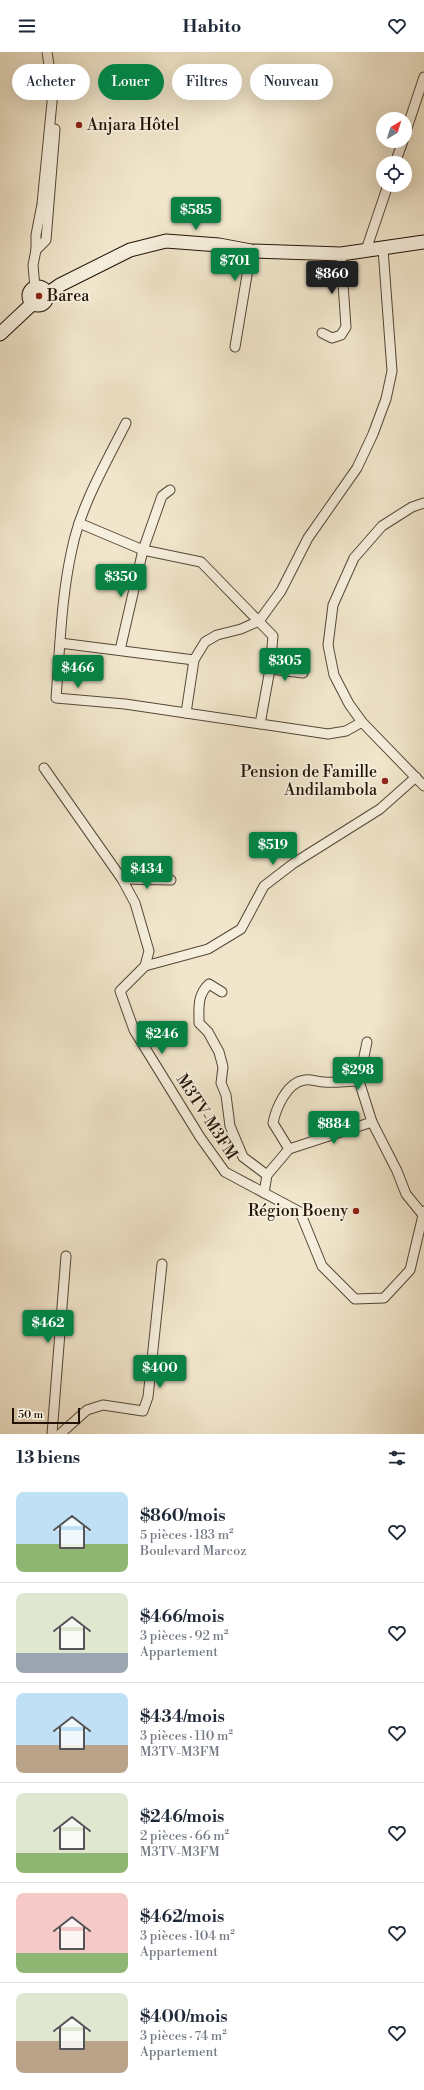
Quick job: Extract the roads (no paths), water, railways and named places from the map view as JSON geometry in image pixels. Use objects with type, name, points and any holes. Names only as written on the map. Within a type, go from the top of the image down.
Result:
[{"type":"main road","points":[[47,294],[60,285],[130,250],[166,241],[219,244],[251,251],[341,254],[424,242]]},
{"type":"main road","points":[[40,287],[47,294],[47,300],[38,306],[32,304],[28,295],[35,288],[40,287]]},
{"type":"main road","points":[[0,334],[32,304]]},
{"type":"street","points":[[35,288],[33,265],[36,250],[36,235],[42,204],[53,92],[47,52]]},
{"type":"street","points":[[36,250],[46,240],[50,202],[59,90],[53,52]]},
{"type":"street","points":[[412,113],[424,77]]},
{"type":"street","points":[[366,250],[386,192]]},
{"type":"street","points":[[186,713],[194,660],[205,642],[217,635],[241,629],[259,621],[281,591],[308,538],[357,468],[373,434],[386,399],[392,371],[383,249]]},
{"type":"street","points":[[235,347],[251,251]]},
{"type":"street","points":[[322,333],[332,338],[341,335],[346,327],[341,254]]},
{"type":"street","points":[[126,423],[79,523],[72,548],[63,599],[56,698],[125,704],[328,734],[346,731],[362,722]]},
{"type":"street","points":[[120,650],[143,550],[162,496],[170,490]]},
{"type":"street","points":[[424,503],[412,507],[382,526],[354,558],[333,605],[328,645],[334,675],[348,704],[362,722],[424,786]]},
{"type":"street","points":[[79,523],[143,550],[201,562],[273,636],[270,669],[260,724]]},
{"type":"street","points":[[60,643],[194,660]]},
{"type":"street","points":[[270,669],[303,673]]},
{"type":"street","points":[[44,768],[122,879],[135,903],[149,951],[145,966]]},
{"type":"street","points":[[145,966],[208,949],[241,929],[264,886],[294,863],[380,809],[416,777]]},
{"type":"street","points":[[122,879],[171,880]]},
{"type":"street","name":"M3TV-M3FM","points":[[145,966],[120,991],[134,1030],[200,1137],[225,1172],[300,1212],[322,1266],[355,1299],[384,1298],[410,1270],[423,1213]]},
{"type":"street","points":[[222,992],[209,984],[203,990],[199,1004],[199,1023],[208,1032],[219,1052],[223,1067],[222,1083],[226,1095],[230,1126],[242,1157],[267,1175]]},
{"type":"street","points":[[367,1042],[358,1081],[372,1122],[397,1171],[406,1194],[423,1213]]},
{"type":"street","points":[[289,1149],[273,1123],[276,1110],[292,1087],[305,1080],[324,1082],[358,1081]]},
{"type":"street","points":[[264,1192],[267,1175],[289,1149],[372,1122]]},
{"type":"street","points":[[52,1434],[66,1256]]},
{"type":"street","points":[[60,1434],[86,1410],[103,1406],[143,1411],[148,1397],[162,1264]]},
{"type":"place","name":"Anjara Hôtel","points":[[79,125]]},
{"type":"place","name":"Barea","points":[[39,296]]},
{"type":"place","name":"Pension de Famille Andilambola","points":[[385,781]]},
{"type":"place","name":"Région Boeny","points":[[356,1211]]}]
